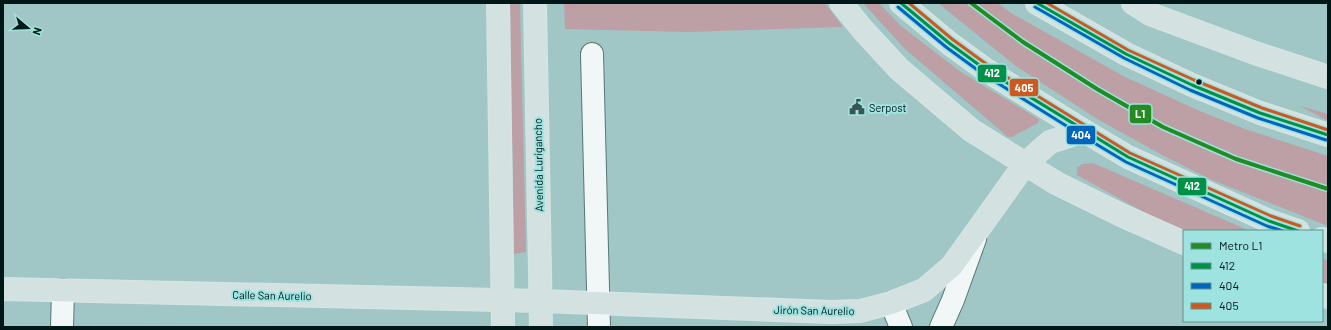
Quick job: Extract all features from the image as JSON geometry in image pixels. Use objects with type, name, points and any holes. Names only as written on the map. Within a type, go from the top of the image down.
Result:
[{"type":"main road","points":[[498,3],[503,327]]},
{"type":"main road","name":"Avenida Lurigancho","points":[[536,3],[541,327]]},
{"type":"main road","points":[[841,3],[863,30],[899,69],[971,130],[1056,183],[1183,243]]},
{"type":"main road","points":[[901,3],[949,43],[986,70],[1128,157],[1184,184],[1269,221],[1295,230]]},
{"type":"main road","points":[[1037,3],[1126,54],[1192,85],[1260,113],[1328,135]]},
{"type":"main road","points":[[1124,3],[1142,8],[1255,53],[1328,77]]},
{"type":"main road","name":"Jirón San Aurelio","points":[[541,301],[831,312],[860,311],[891,303],[924,290],[952,266],[1025,164],[1050,142],[1084,131]]},
{"type":"main road","name":"Calle San Aurelio","points":[[3,289],[541,301]]},
{"type":"street","points":[[592,54],[599,327]]},
{"type":"street","points":[[941,327],[953,300],[979,228]]},
{"type":"street","points":[[62,327],[63,290]]},
{"type":"street","points":[[891,303],[901,327]]},
{"type":"shaded area","points":[[510,3],[520,3],[526,252],[514,254]]},
{"type":"shaded area","points":[[564,3],[825,3],[843,27],[688,32],[565,29]]},
{"type":"shaded area","points":[[863,3],[879,3],[901,26],[961,72],[1037,118],[1039,120],[1038,123],[1012,137],[1008,137],[905,49]]},
{"type":"shaded area","points":[[938,3],[998,3],[1011,13],[1125,77],[1200,111],[1245,129],[1328,156],[1328,226],[1212,180],[1164,156],[1099,120],[1017,67]]},
{"type":"shaded area","points":[[1300,106],[1328,114],[1328,121]]},
{"type":"shaded area","points":[[1093,163],[1248,230],[1184,230],[1149,215],[1077,175],[1077,168],[1082,164]]},
{"type":"shaded area","points":[[1323,258],[1328,261],[1328,285],[1323,283]]},
{"type":"metro line","name":"L1","points":[[971,3],[1023,42],[1097,89],[1163,127],[1236,159],[1328,189]]},
{"type":"transit line","name":"412","points":[[901,3],[949,43],[986,70],[1128,157],[1269,221],[1295,230]]},
{"type":"transit line","name":"405","points":[[909,3],[952,39],[989,66],[1130,153],[1271,216],[1300,226]]},
{"type":"transit line","name":"412","points":[[1037,3],[1126,54],[1192,85],[1260,113],[1328,135]]},
{"type":"transit line","name":"405","points":[[1047,3],[1128,50],[1194,80],[1262,108],[1328,130]]},
{"type":"transit line","name":"404","points":[[898,7],[946,47],[983,74],[1126,162],[1267,226],[1280,230]]},
{"type":"transit line","name":"404","points":[[1035,7],[1124,58],[1190,90],[1258,118],[1326,140]]},
{"type":"place","name":"Serpost","points":[[857,107]]}]
